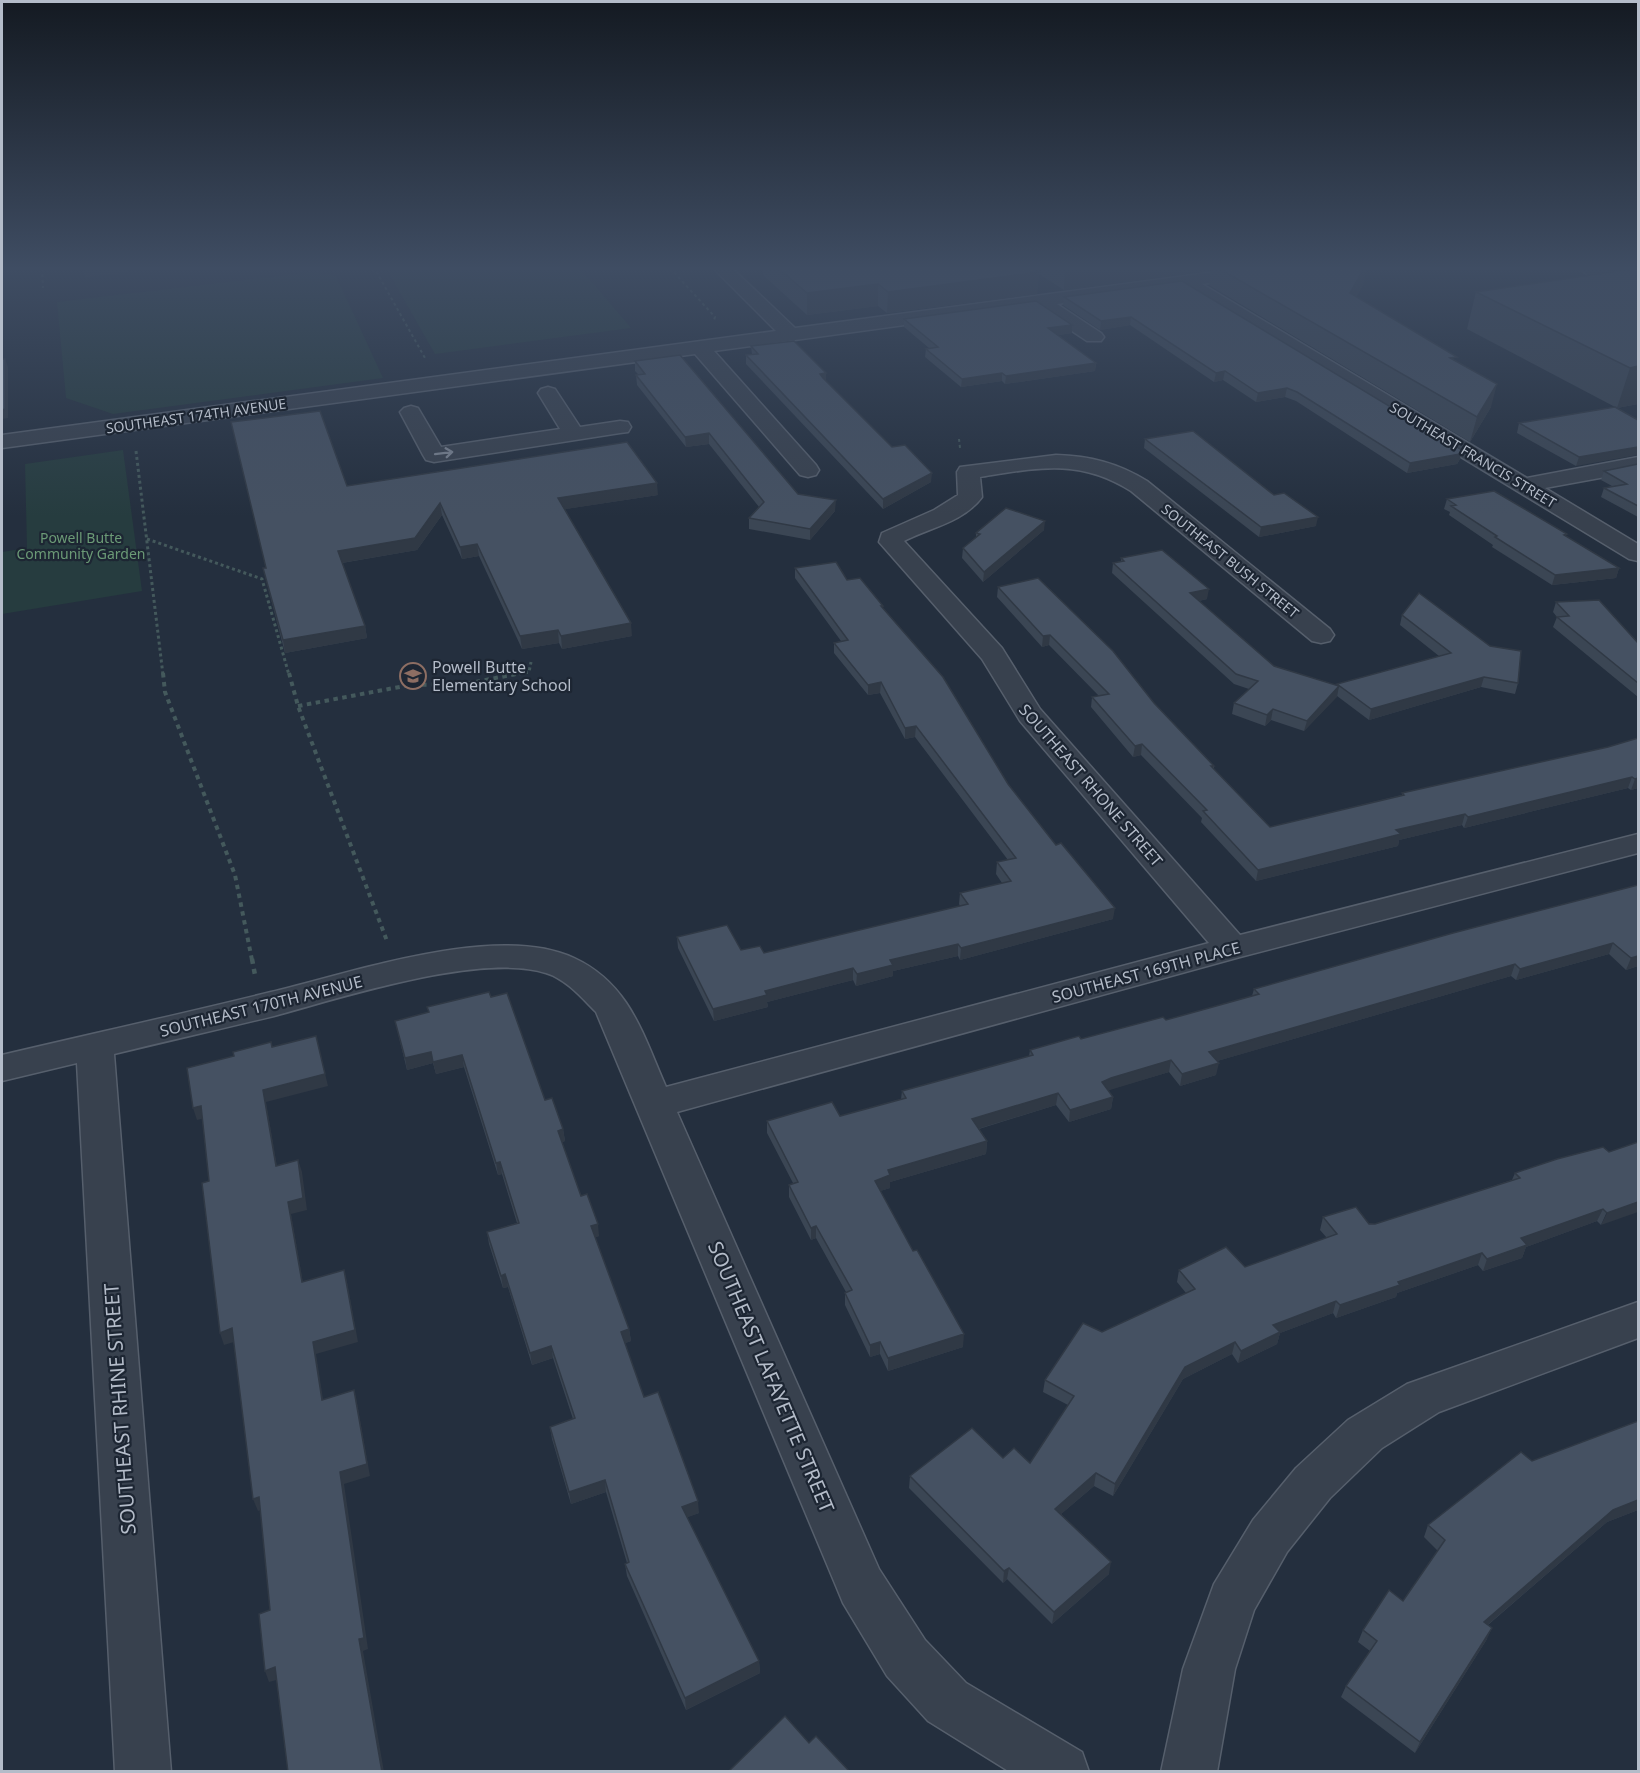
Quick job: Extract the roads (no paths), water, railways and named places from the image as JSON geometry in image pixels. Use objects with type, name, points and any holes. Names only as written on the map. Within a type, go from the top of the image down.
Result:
[{"type":"street","name":"SOUTHEAST 174TH AVENUE","points":[[2,442],[672,351]]},
{"type":"street","points":[[703,351],[808,470]]},
{"type":"street","name":"SOUTHEAST FRANCIS STREET","points":[[1300,351],[1638,554]]},
{"type":"street","points":[[548,393],[569,426]]},
{"type":"street","points":[[411,412],[434,455],[569,426],[620,427]]},
{"type":"street","name":"SOUTHEAST RHONE STREET","points":[[1139,486],[1121,473],[1097,464],[1068,461],[1039,462],[968,472],[971,484],[970,497],[963,504],[949,513],[909,528],[891,538],[891,542],[992,654],[1003,670],[1014,694],[1030,715],[1232,948]]},
{"type":"street","points":[[1524,486],[1638,464]]},
{"type":"street","name":"SOUTHEAST BUSH STREET","points":[[1139,486],[1321,635]]},
{"type":"street","name":"SOUTHEAST 169TH PLACE","points":[[655,1104],[1232,948],[1638,843]]},
{"type":"street","name":"SOUTHEAST LAFAYETTE STREET","points":[[523,958],[554,963],[587,982],[612,1006],[861,1586],[906,1658],[947,1702],[1062,1772]]},
{"type":"street","name":"SOUTHEAST 170TH AVENUE","points":[[2,1068],[396,974],[473,959],[523,958]]},
{"type":"street","name":"SOUTHEAST RHINE STREET","points":[[94,1047],[128,1511],[143,1772]]},
{"type":"street","points":[[1189,1772],[1209,1669],[1232,1601],[1270,1536],[1313,1483],[1365,1434],[1423,1398],[1638,1320]]},
{"type":"place","name":"Powell Butte Elementary School","points":[[413,676]]},
{"type":"park label","name":"Powell Butte Community Garden","points":[[81,546]]}]
